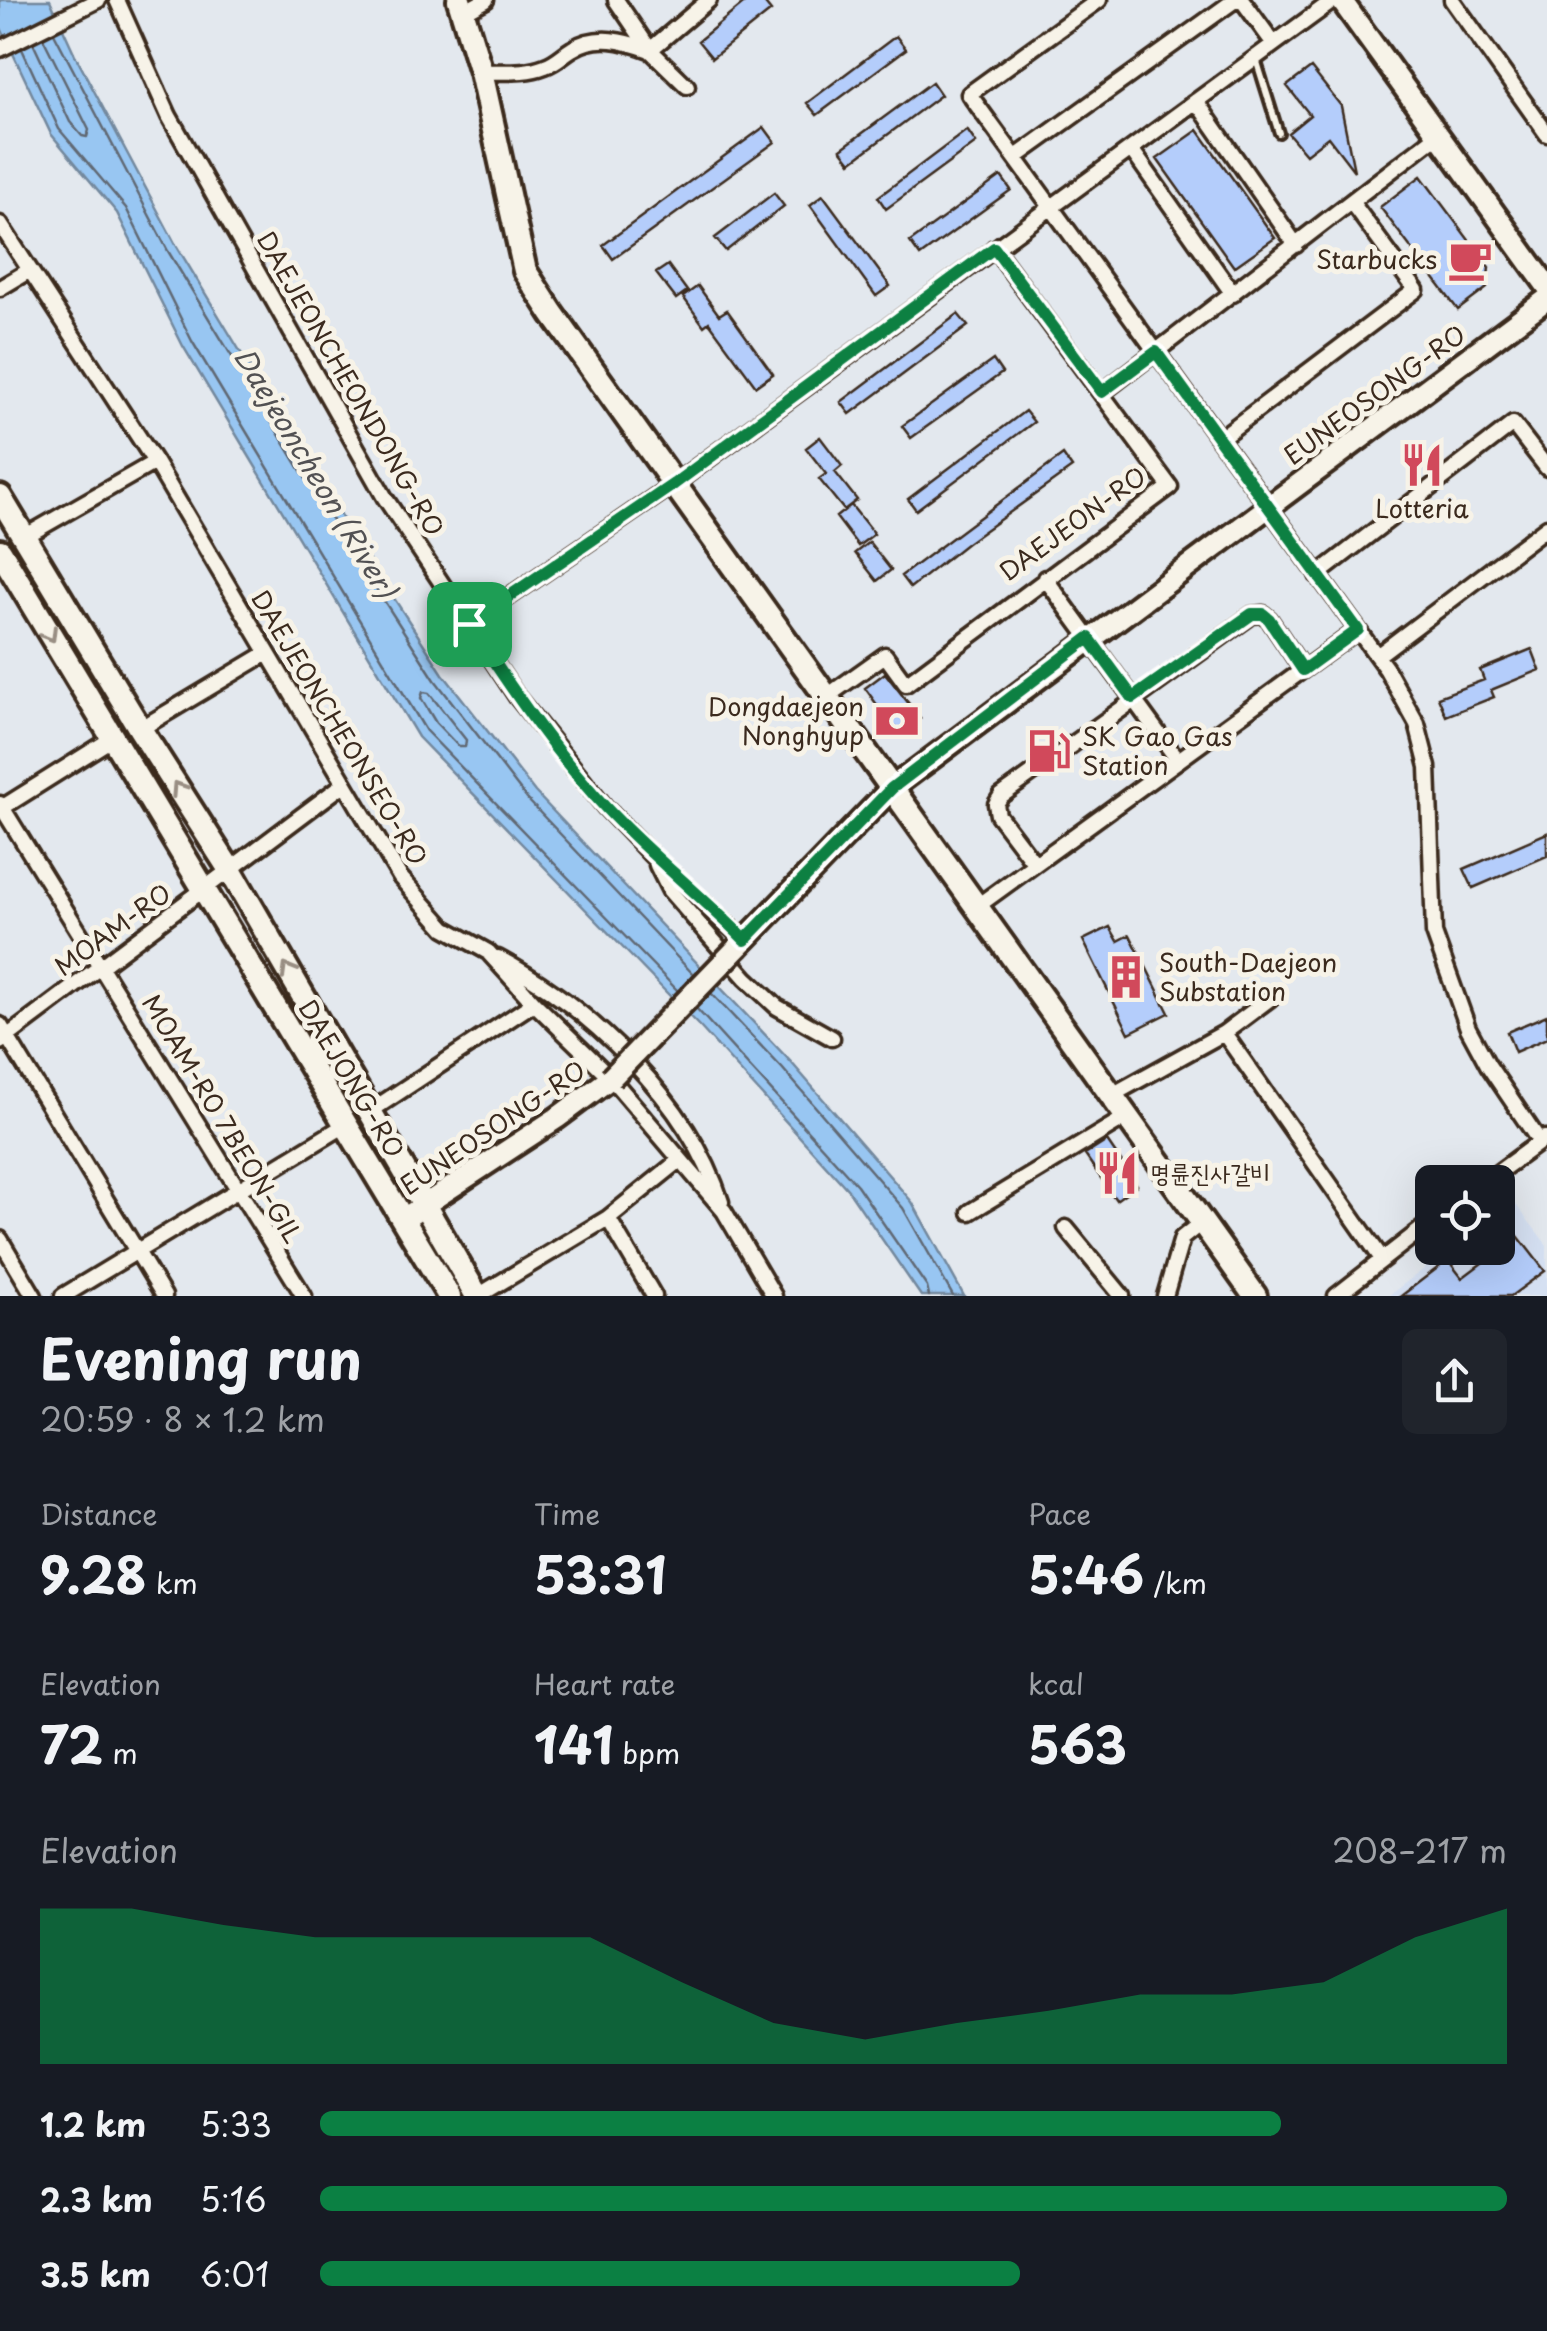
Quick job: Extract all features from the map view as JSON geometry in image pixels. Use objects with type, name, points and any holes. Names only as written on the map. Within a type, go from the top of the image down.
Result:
[{"type":"main road","points":[[1338,0],[1547,286]]},
{"type":"main road","points":[[462,6],[526,271],[552,313],[1255,1296]]},
{"type":"main road","name":"EUNEOSONG-RO","points":[[403,1219],[611,1078],[892,788],[1547,300]]},
{"type":"main road","name":"DAEJONG-RO","points":[[0,498],[230,870],[478,1296]]},
{"type":"main road","name":"DAEJONG-RO","points":[[0,551],[449,1296]]},
{"type":"street","name":"DAEJEONCHEONDONG-RO","points":[[117,0],[169,116],[385,498],[516,696],[557,750],[652,856],[742,943]]},
{"type":"street","points":[[462,6],[486,0]]},
{"type":"street","points":[[616,0],[650,50],[686,86]]},
{"type":"street","points":[[650,50],[709,0]]},
{"type":"street","points":[[1099,0],[969,94],[1377,656],[1422,738],[1432,816],[1434,934],[1468,1028],[1488,1065],[1543,1139],[1508,1165]]},
{"type":"street","points":[[1016,157],[1239,0],[1274,44]]},
{"type":"street","points":[[469,624],[674,484],[1338,0]]},
{"type":"street","points":[[1452,0],[1547,134]]},
{"type":"street","points":[[0,49],[93,2]]},
{"type":"street","points":[[480,72],[541,68],[573,48],[607,40],[623,40],[650,50]]},
{"type":"street","points":[[1196,101],[1296,245]]},
{"type":"street","points":[[1102,392],[1438,134]]},
{"type":"street","points":[[1131,149],[1233,294]]},
{"type":"street","points":[[1219,439],[1416,290],[1352,203]]},
{"type":"street","name":"DAEJEONCHEONSEO-RO","points":[[0,224],[155,462],[400,878],[445,928],[488,952],[534,1004],[611,1078],[724,1211],[774,1296]]},
{"type":"street","name":"DAEJEON-RO","points":[[826,697],[885,655],[906,684],[1170,487],[994,248]]},
{"type":"street","points":[[0,288],[30,270]]},
{"type":"street","points":[[1317,575],[1513,424],[1547,468]]},
{"type":"street","points":[[24,537],[155,462]]},
{"type":"street","points":[[1377,656],[1547,527]]},
{"type":"street","points":[[1045,578],[1177,759]]},
{"type":"street","points":[[1035,864],[998,814],[996,804],[1001,796],[1133,698],[1252,614],[1263,614],[1269,619],[1303,670]]},
{"type":"street","points":[[976,907],[1358,630]]},
{"type":"street","points":[[140,729],[267,654]]},
{"type":"street","points":[[1,807],[113,738]]},
{"type":"street","points":[[205,890],[344,784]]},
{"type":"street","name":"MOAM-RO 7BEON-GIL","points":[[1,807],[304,1296]]},
{"type":"street","points":[[652,856],[670,890],[746,978],[777,1007],[832,1038]]},
{"type":"street","name":"MOAM-RO","points":[[2,1035],[205,890]]},
{"type":"street","points":[[488,952],[562,997],[639,1068],[687,1131],[714,1182],[724,1211]]},
{"type":"street","points":[[1112,1094],[1224,1033],[1272,997]]},
{"type":"street","name":"DAEJONG-RO","points":[[369,1112],[534,1004]]},
{"type":"street","points":[[1224,1033],[1382,1259]]},
{"type":"street","points":[[2,1035],[164,1296]]},
{"type":"street","points":[[970,1212],[1128,1116]]},
{"type":"street","points":[[63,1296],[347,1124]]},
{"type":"street","points":[[478,1296],[608,1218],[680,1160]]},
{"type":"street","points":[[608,1218],[654,1296]]},
{"type":"street","points":[[1165,1296],[1182,1238],[1202,1222]]},
{"type":"street","points":[[1066,1228],[1122,1296]]},
{"type":"street","points":[[1336,1296],[1415,1235]]},
{"type":"street","points":[[0,1238],[34,1296]]},
{"type":"lane","points":[[1256,58],[1279,133]]},
{"type":"shaded area","points":[[1515,1204],[1547,1245],[1547,1296],[1388,1296],[1429,1265],[1515,1265]]},
{"type":"water","points":[[0,0],[50,0],[176,245],[322,487],[443,674],[535,792],[790,1061],[912,1202],[964,1296],[921,1296],[849,1191],[701,1028],[418,737],[183,346],[117,213],[51,134],[0,26]]},
{"type":"building","points":[[748,0],[762,0],[771,11],[712,58],[698,41]]},
{"type":"building","points":[[896,36],[906,49],[817,115],[807,103]]},
{"type":"building","points":[[1311,68],[1341,106],[1354,171],[1328,137],[1306,154],[1288,133],[1310,115],[1287,86]]},
{"type":"building","points":[[932,82],[941,95],[851,162],[841,149]]},
{"type":"building","points":[[764,127],[775,142],[613,259],[603,245]]},
{"type":"building","points":[[967,130],[976,143],[886,209],[878,197]]},
{"type":"building","points":[[1198,130],[1275,238],[1234,267],[1157,159]]},
{"type":"building","points":[[1001,176],[1011,190],[920,256],[910,242]]},
{"type":"building","points":[[1421,176],[1489,267],[1487,288],[1458,310],[1380,207]]},
{"type":"building","points":[[774,193],[784,206],[726,251],[715,238]]},
{"type":"building","points":[[823,195],[890,286],[876,296],[810,205]]},
{"type":"building","points":[[668,265],[687,291],[676,299],[656,273]]},
{"type":"building","points":[[698,286],[719,315],[727,310],[773,374],[756,386],[709,322],[704,326],[683,297]]},
{"type":"building","points":[[958,314],[968,326],[850,414],[841,402]]},
{"type":"building","points":[[993,360],[1002,373],[911,438],[902,426]]},
{"type":"building","points":[[1025,411],[1034,422],[916,510],[908,499]]},
{"type":"building","points":[[820,437],[842,466],[835,472],[857,500],[844,510],[819,479],[826,474],[806,448]]},
{"type":"building","points":[[1063,455],[1072,468],[910,588],[901,576]]},
{"type":"building","points":[[851,505],[874,534],[858,546],[836,517]]},
{"type":"building","points":[[869,542],[891,570],[877,581],[855,553]]},
{"type":"building","points":[[1532,649],[1540,670],[1491,690],[1494,697],[1446,716],[1438,697],[1484,680],[1480,670]]},
{"type":"building","points":[[885,673],[920,718],[903,730],[893,727],[865,688]]},
{"type":"building","points":[[1547,833],[1547,856],[1473,888],[1464,869]]},
{"type":"building","name":"South-Daejeon Substation","points":[[1110,927],[1118,941],[1130,935],[1169,1013],[1129,1033],[1083,940]]},
{"type":"building","points":[[1547,1015],[1547,1038],[1515,1052],[1507,1032]]},
{"type":"building","points":[[1107,1141],[1137,1185],[1116,1200],[1085,1155]]},
{"type":"building","points":[[1518,1236],[1545,1271],[1511,1296],[1401,1296],[1441,1265],[1452,1265],[1462,1278],[1479,1265],[1515,1265]]},
{"type":"place","name":"Starbucks","points":[[1470,260]]},
{"type":"place","name":"Lotteria","points":[[1422,465]]},
{"type":"place","name":"Dongdaejeon Nonghyup","points":[[897,721]]},
{"type":"place","name":"SK Gao Gas Station","points":[[1049,751]]},
{"type":"place","name":"South-Daejeon Substation","points":[[1126,977]]},
{"type":"place","name":"명륜진사갈비","points":[[1117,1173]]},
{"type":"route","points":[[994,248],[1102,392],[1156,352],[1358,630],[1303,670],[1269,619],[1263,614],[1252,614],[1133,698],[1089,638],[892,788],[745,940],[652,856],[605,807],[516,696],[469,624],[674,484],[994,248]]},
{"type":"water label","name":"Daejeoncheon (River)","points":[[315,473]]}]
